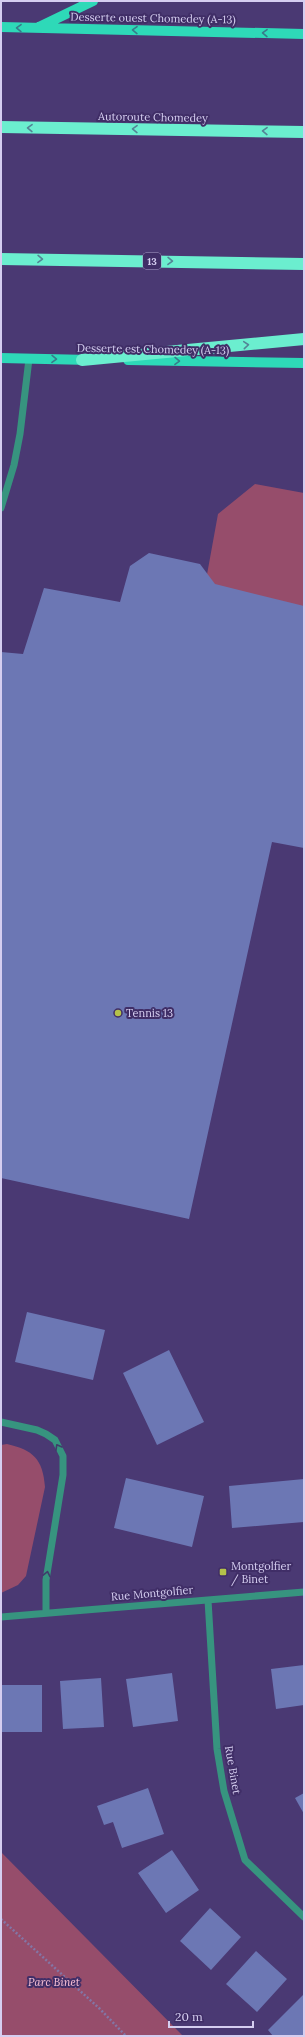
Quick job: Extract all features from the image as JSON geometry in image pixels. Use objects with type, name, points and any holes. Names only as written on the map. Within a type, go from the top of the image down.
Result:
[{"type":"highway","name":"Autoroute Chomedey","points":[[1,127],[304,132]]},
{"type":"highway","name":"13","points":[[1,259],[304,264]]},
{"type":"highway","points":[[82,360],[304,339]]},
{"type":"main road","points":[[37,28],[93,1]]},
{"type":"main road","name":"Desserte ouest Chomedey (A-13)","points":[[1,27],[304,34]]},
{"type":"main road","name":"Desserte est Chomedey (A-13)","points":[[1,358],[304,363]]},
{"type":"street","points":[[1,508],[14,465],[20,434],[29,359]]},
{"type":"street","points":[[1,1422],[37,1430],[46,1434],[55,1440],[63,1456],[63,1475],[46,1580],[46,1613]]},
{"type":"street","name":"Rue Montgolfier","points":[[1,1616],[304,1592]]},
{"type":"street","name":"Rue Binet","points":[[208,1600],[218,1749],[224,1790],[245,1860],[304,1917]]},
{"type":"path","points":[[1,1919],[100,2009],[126,2036]]},
{"type":"green space","points":[[255,484],[304,493],[304,608],[204,591],[218,514]]},
{"type":"green space","points":[[7,1444],[24,1449],[35,1457],[42,1469],[45,1487],[26,1576],[18,1585],[1,1593],[1,1445]]},
{"type":"green space","name":"Parc Binet","points":[[1,1852],[183,2036],[1,2036]]},
{"type":"building","name":"Tennis 13","points":[[149,553],[200,564],[215,584],[304,606],[304,848],[272,842],[189,1219],[1,1178],[1,652],[23,654],[44,588],[120,602],[130,566]]},
{"type":"building","points":[[27,1312],[105,1330],[93,1380],[15,1362]]},
{"type":"building","points":[[169,1350],[204,1422],[157,1445],[123,1373]]},
{"type":"building","points":[[126,1478],[204,1496],[192,1547],[114,1528]]},
{"type":"building","points":[[304,1479],[304,1522],[232,1528],[229,1486]]},
{"type":"building","points":[[304,1665],[304,1705],[276,1709],[271,1669]]},
{"type":"building","points":[[172,1673],[178,1721],[133,1727],[126,1679]]},
{"type":"building","points":[[101,1678],[104,1727],[63,1729],[60,1681]]},
{"type":"building","points":[[1,1685],[42,1685],[42,1732],[1,1732]]},
{"type":"building","points":[[148,1788],[164,1834],[122,1848],[113,1822],[104,1825],[97,1806]]},
{"type":"building","points":[[304,1793],[304,1814],[295,1798]]},
{"type":"building","points":[[172,1850],[199,1890],[166,1913],[138,1873]]},
{"type":"building","points":[[210,1908],[241,1937],[211,1970],[180,1941]]},
{"type":"building","points":[[256,1951],[287,1979],[257,2012],[226,1984]]},
{"type":"building","points":[[304,1994],[304,2036],[273,2036],[268,2030]]},
{"type":"place","name":"Tennis 13","points":[[118,1013]]},
{"type":"place","name":"Montgolfier / Binet","points":[[223,1572]]}]
